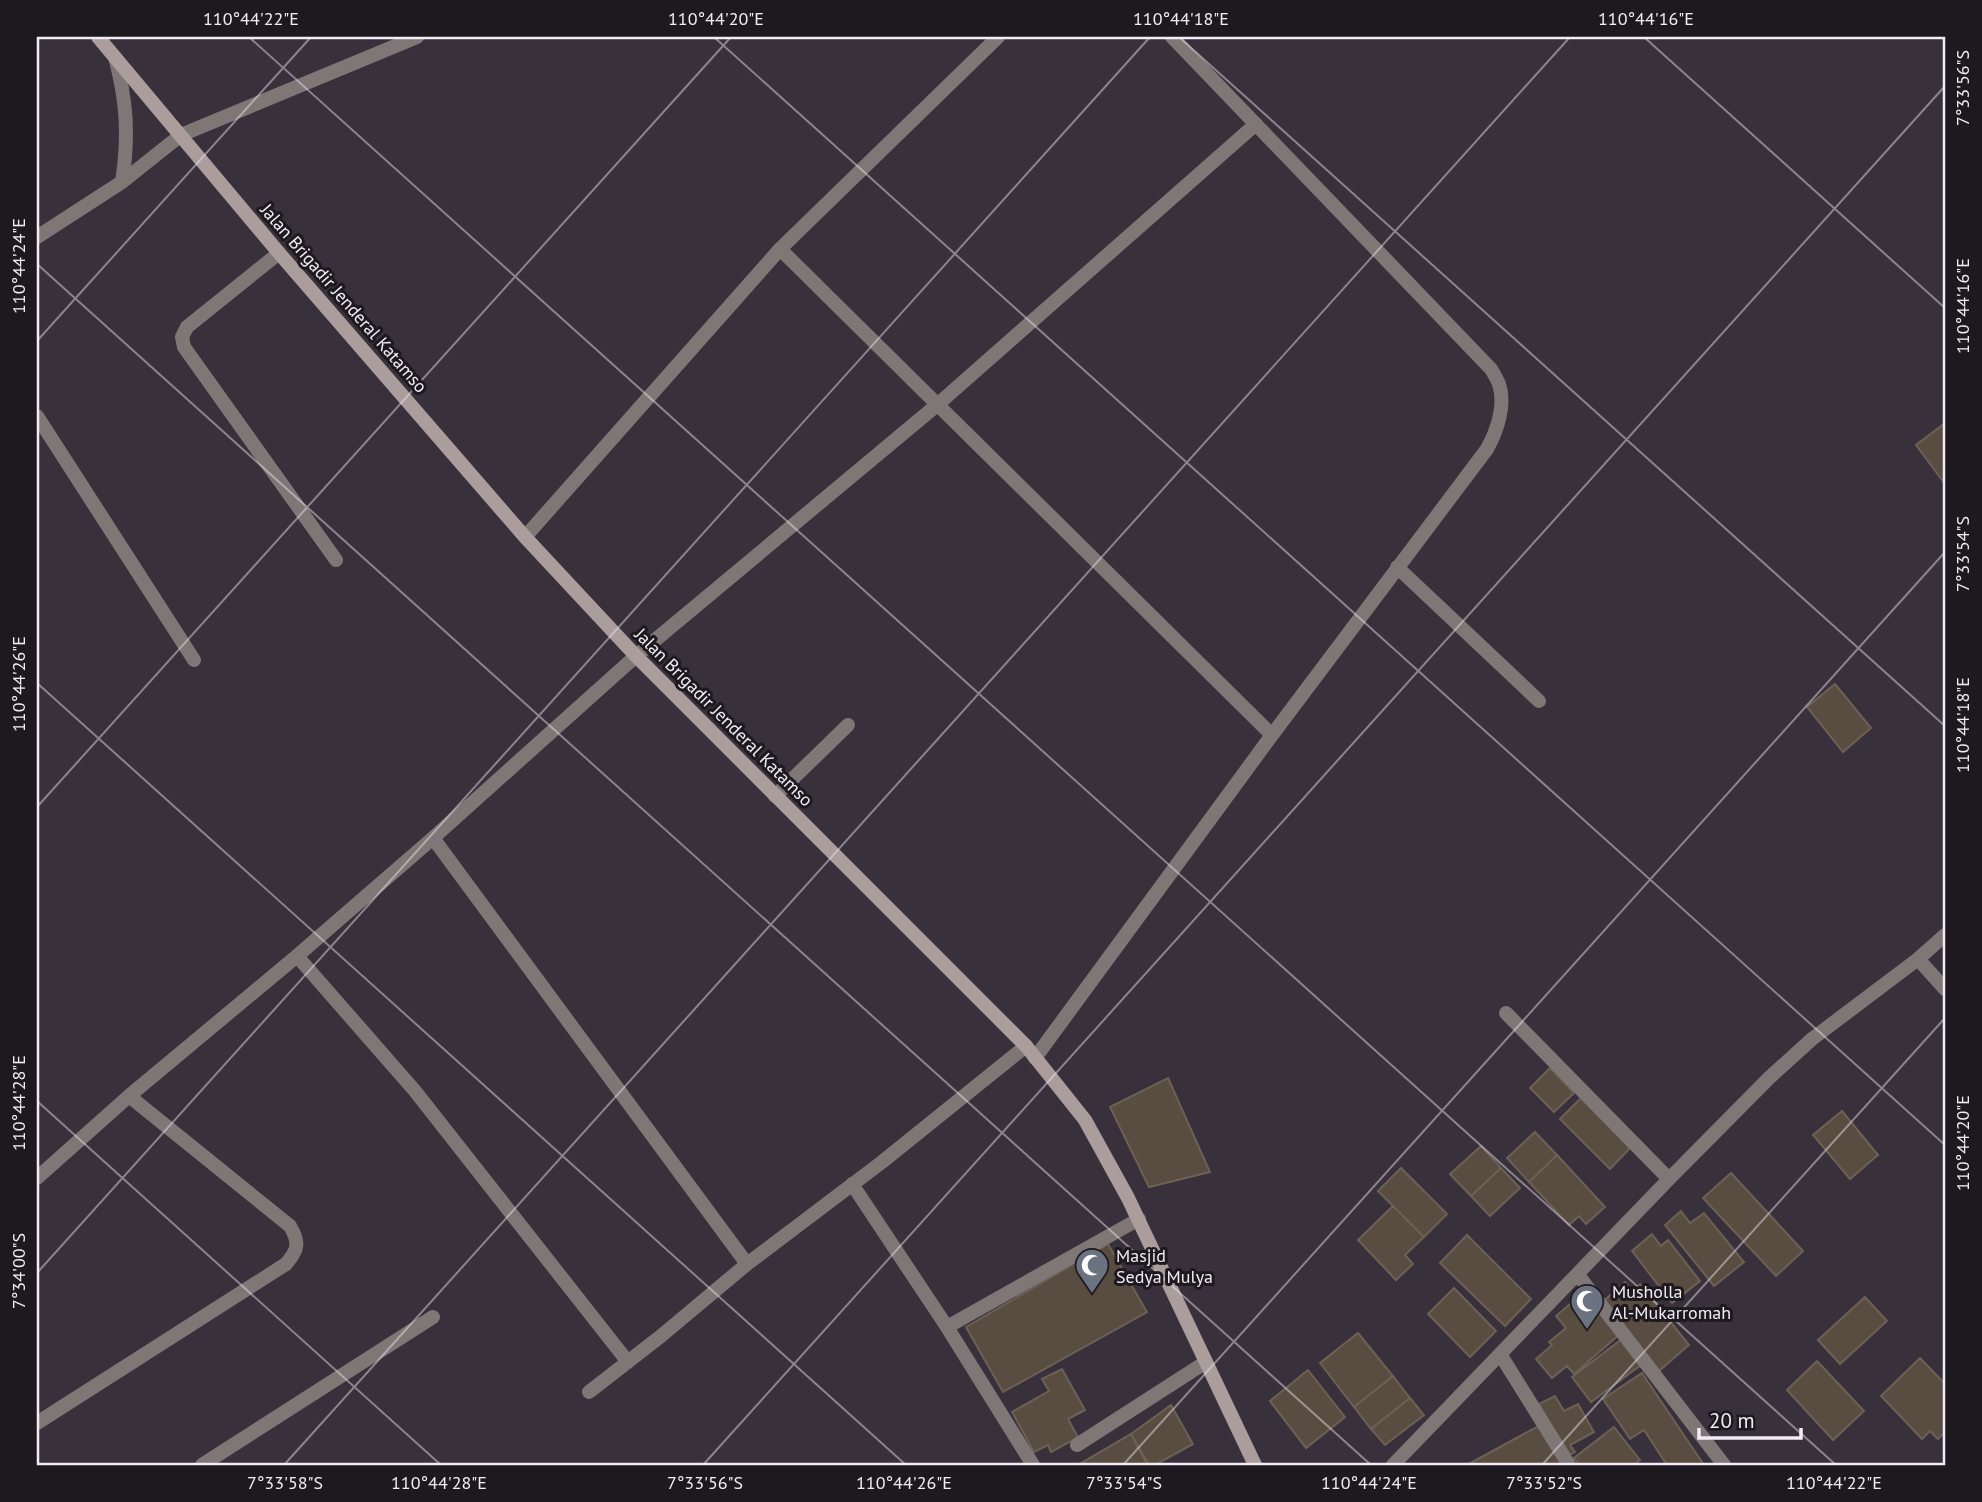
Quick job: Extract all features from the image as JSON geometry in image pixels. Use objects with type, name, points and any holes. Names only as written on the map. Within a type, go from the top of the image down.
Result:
[{"type":"main road","name":"Jalan Brigadir Jenderal Katamso","points":[[98,37],[279,253],[525,537],[636,656],[1026,1046],[1061,1089],[1085,1121],[1139,1219],[1255,1465]]},
{"type":"street","points":[[37,237],[122,182],[181,135],[417,37]]},
{"type":"street","points":[[525,537],[780,249],[998,37]]},
{"type":"street","points":[[1035,1058],[1397,566],[1487,449],[1496,432],[1500,416],[1500,385],[1491,369],[1172,37]]},
{"type":"street","points":[[115,57],[124,88],[127,116],[122,182]]},
{"type":"street","points":[[37,1178],[129,1096],[433,838],[636,656],[937,405],[1256,124]]},
{"type":"street","points":[[780,249],[1272,735]]},
{"type":"street","points":[[279,253],[187,327],[182,337],[184,347],[336,560]]},
{"type":"street","points":[[37,416],[194,660]]},
{"type":"street","points":[[1397,566],[1539,701]]},
{"type":"street","points":[[775,796],[848,725]]},
{"type":"street","points":[[433,838],[747,1264]]},
{"type":"street","points":[[1393,1465],[1746,1100],[1812,1039],[1918,959],[1945,935]]},
{"type":"street","points":[[297,956],[415,1091],[628,1362]]},
{"type":"street","points":[[1918,959],[1945,989]]},
{"type":"street","points":[[1506,1013],[1669,1179]]},
{"type":"street","points":[[589,1392],[747,1264],[882,1162],[1026,1046]]},
{"type":"street","points":[[37,1423],[286,1264],[296,1246],[296,1237],[290,1226],[129,1096]]},
{"type":"street","points":[[852,1184],[947,1327],[1033,1465]]},
{"type":"street","points":[[947,1327],[1139,1219]]},
{"type":"street","points":[[1578,1275],[1724,1465]]},
{"type":"street","points":[[202,1465],[433,1317]]},
{"type":"street","points":[[1500,1354],[1569,1465]]},
{"type":"street","points":[[1077,1445],[1206,1362]]},
{"type":"building","points":[[1945,423],[1945,484],[1916,445]]},
{"type":"building","points":[[1835,684],[1871,728],[1843,752],[1807,707]]},
{"type":"building","points":[[1550,1068],[1574,1093],[1554,1112],[1530,1088]]},
{"type":"building","points":[[1168,1078],[1210,1172],[1149,1187],[1110,1107]]},
{"type":"building","points":[[1582,1097],[1632,1146],[1610,1169],[1560,1119]]},
{"type":"building","points":[[1842,1111],[1878,1155],[1850,1179],[1813,1135]]},
{"type":"building","points":[[1535,1132],[1557,1155],[1529,1182],[1507,1158]]},
{"type":"building","points":[[1481,1146],[1501,1168],[1471,1196],[1450,1174]]},
{"type":"building","points":[[1557,1155],[1605,1207],[1586,1224],[1579,1216],[1569,1225],[1529,1182]]},
{"type":"building","points":[[1401,1168],[1447,1214],[1424,1237],[1378,1191]]},
{"type":"building","points":[[1501,1168],[1520,1188],[1490,1216],[1471,1196]]},
{"type":"building","points":[[1731,1173],[1803,1251],[1776,1276],[1703,1198]]},
{"type":"building","points":[[1393,1206],[1424,1237],[1405,1255],[1413,1264],[1396,1280],[1358,1240]]},
{"type":"building","points":[[1681,1211],[1690,1223],[1704,1213],[1744,1262],[1714,1286],[1665,1225]]},
{"type":"building","points":[[1652,1234],[1661,1246],[1668,1240],[1700,1281],[1672,1303],[1632,1251]]},
{"type":"building","points":[[1467,1235],[1531,1299],[1505,1326],[1440,1263]]},
{"type":"building","points":[[1108,1244],[1147,1312],[1003,1392],[966,1327]]},
{"type":"building","points":[[1625,1282],[1633,1292],[1640,1284],[1689,1345],[1659,1371],[1605,1300]]},
{"type":"building","points":[[1454,1288],[1496,1331],[1470,1357],[1428,1314]]},
{"type":"building","points":[[1584,1292],[1620,1334],[1574,1374],[1567,1366],[1552,1378],[1536,1359],[1552,1345],[1549,1342],[1566,1328],[1556,1316]]},
{"type":"building","points":[[1865,1297],[1887,1321],[1840,1364],[1818,1340]]},
{"type":"building","points":[[1358,1333],[1393,1376],[1354,1407],[1320,1363]]},
{"type":"building","points":[[1622,1339],[1641,1365],[1591,1402],[1572,1377]]},
{"type":"building","points":[[1920,1358],[1945,1384],[1945,1432],[1938,1439],[1930,1431],[1922,1439],[1881,1396]]},
{"type":"building","points":[[1817,1361],[1864,1411],[1833,1440],[1787,1390]]},
{"type":"building","points":[[1062,1369],[1085,1410],[1068,1419],[1078,1437],[1051,1452],[1048,1445],[1034,1452],[1012,1412],[1049,1391],[1042,1379]]},
{"type":"building","points":[[1308,1370],[1345,1417],[1306,1448],[1270,1401]]},
{"type":"building","points":[[1642,1373],[1704,1465],[1667,1465],[1644,1430],[1630,1439],[1603,1399]]},
{"type":"building","points":[[1393,1376],[1410,1398],[1371,1429],[1354,1407]]},
{"type":"building","points":[[1555,1396],[1564,1411],[1578,1404],[1594,1432],[1570,1445],[1575,1452],[1567,1456],[1539,1404]]},
{"type":"building","points":[[1410,1398],[1424,1415],[1385,1445],[1371,1429]]},
{"type":"building","points":[[1171,1405],[1193,1444],[1155,1465],[1149,1465],[1131,1434]]},
{"type":"building","points":[[1542,1424],[1564,1465],[1467,1465]]},
{"type":"building","points":[[1614,1427],[1640,1460],[1633,1465],[1580,1465],[1574,1458]]},
{"type":"building","points":[[1131,1434],[1147,1464],[1078,1465]]},
{"type":"place","name":"Masjid Sedya Mulya","points":[[1092,1295]]},
{"type":"place","name":"Musholla Al-Mukarromah","points":[[1587,1331]]}]
